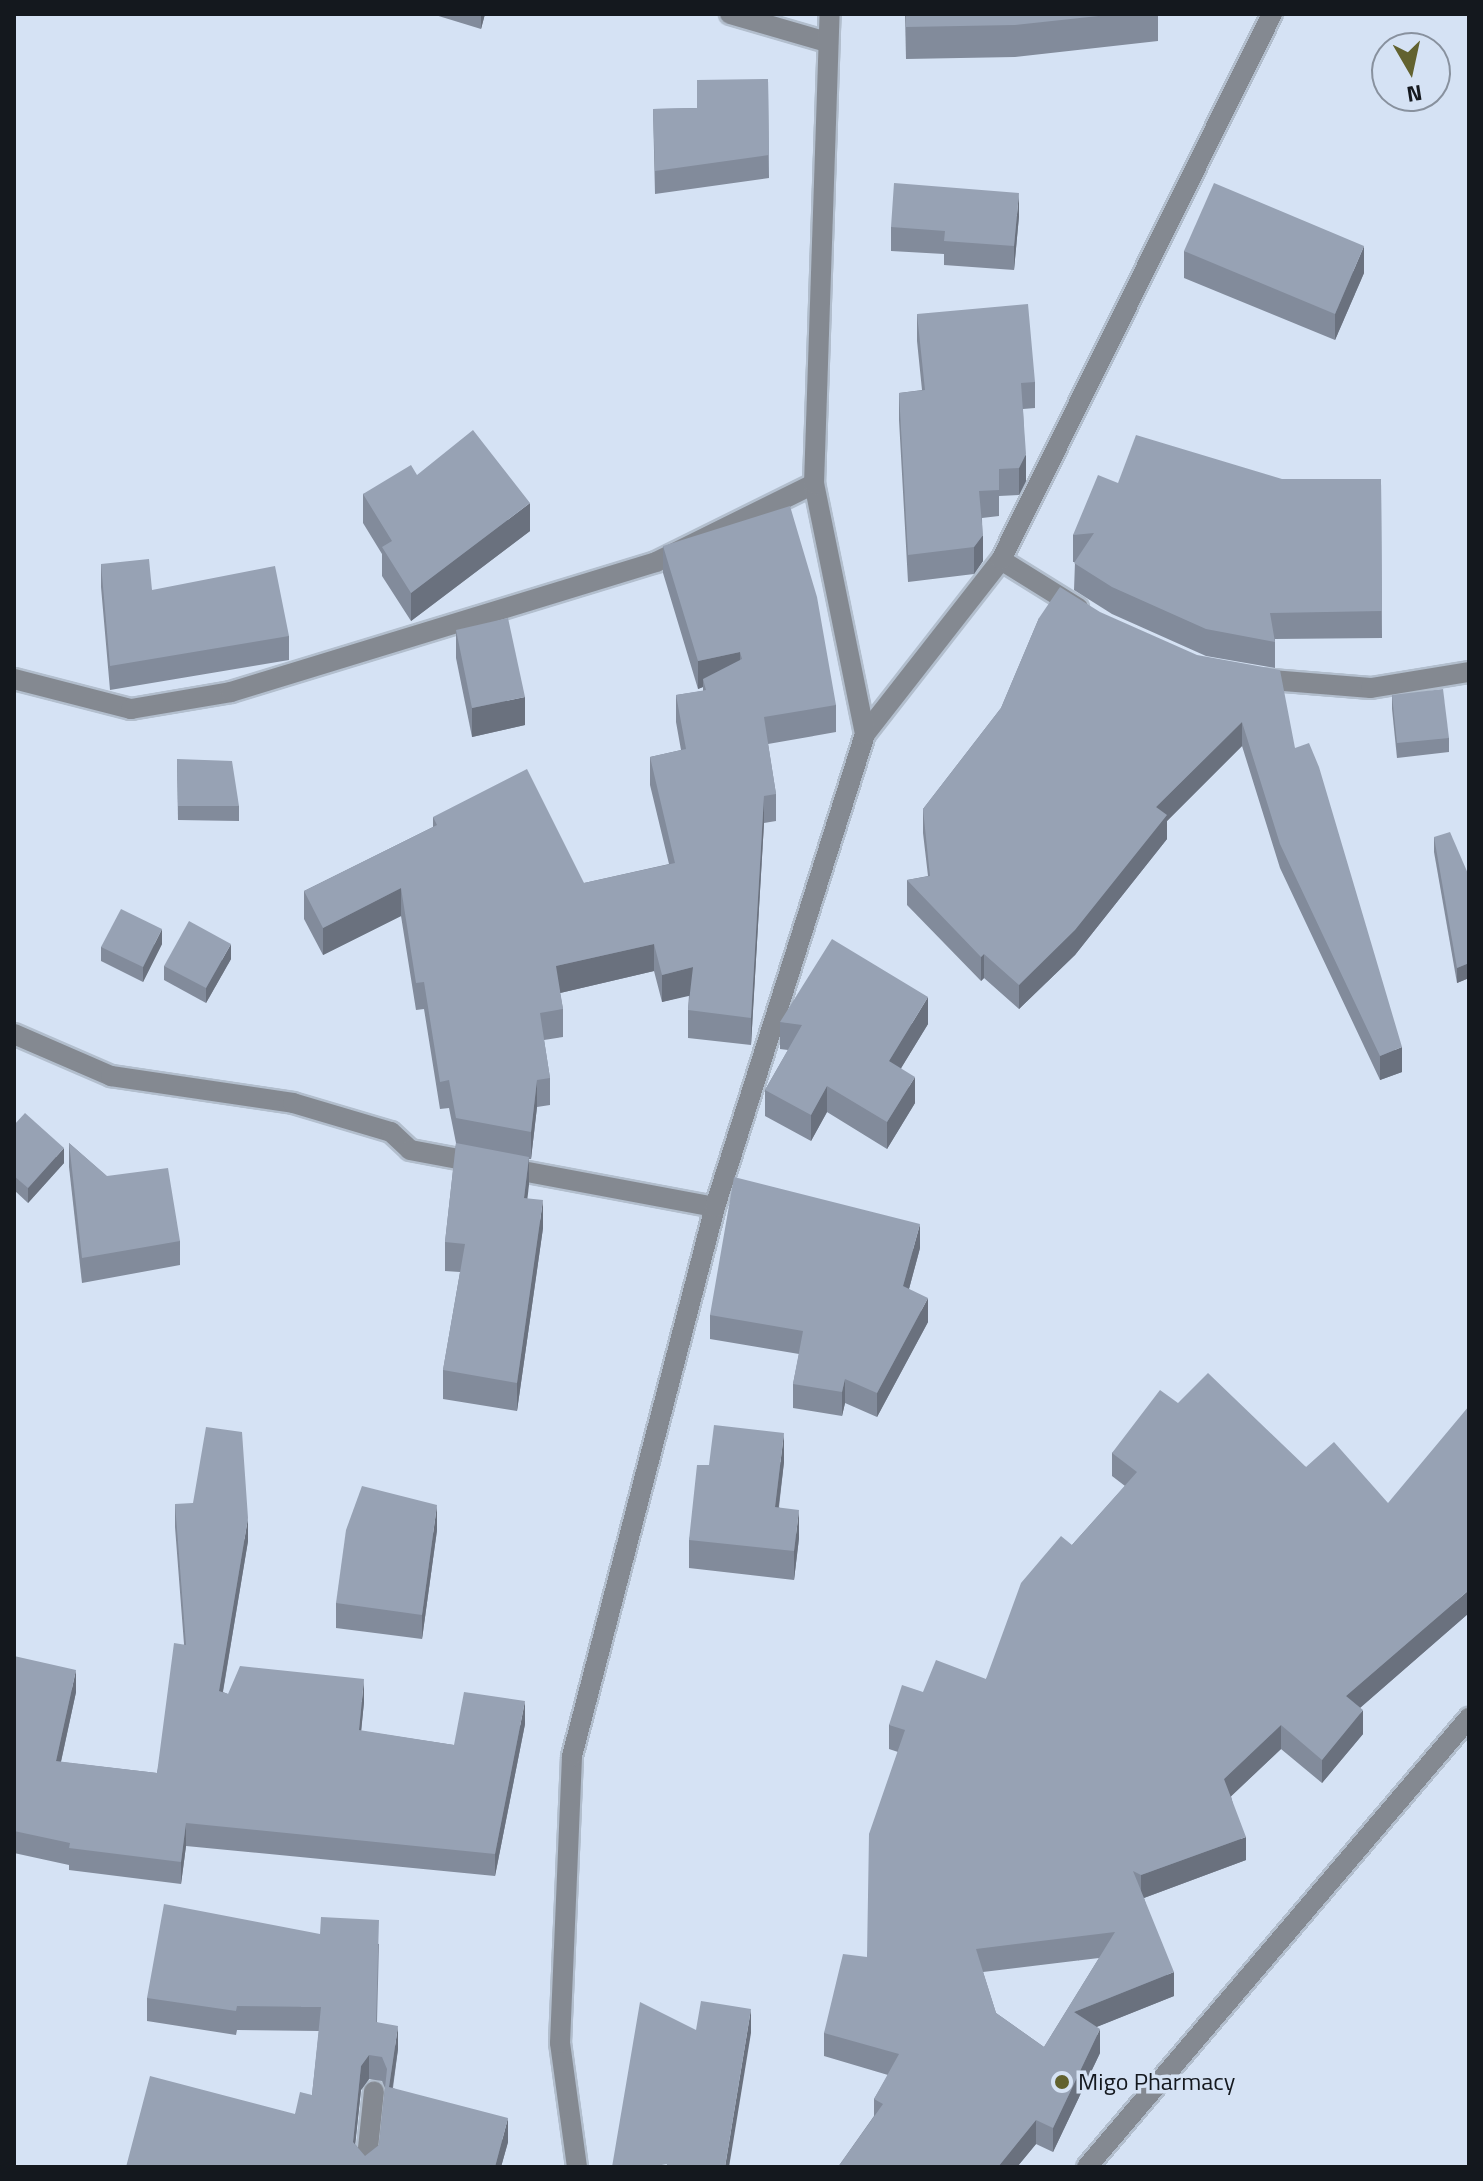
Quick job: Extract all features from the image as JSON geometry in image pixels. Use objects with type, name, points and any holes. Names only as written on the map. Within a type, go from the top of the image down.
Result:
[{"type":"street","points":[[730,14],[827,42]]},
{"type":"street","points":[[830,14],[814,484],[865,734]]},
{"type":"street","points":[[577,2167],[560,2043],[572,1756],[715,1207],[865,734],[1001,560],[1272,14]]},
{"type":"street","points":[[14,679],[131,709],[231,692],[656,562],[814,484]]},
{"type":"street","points":[[1001,560],[1093,617]]},
{"type":"street","points":[[1243,676],[1371,688],[1469,672]]},
{"type":"street","points":[[14,1034],[111,1076],[293,1103],[391,1132],[410,1150],[715,1207]]},
{"type":"street","points":[[1087,2167],[1469,1718]]},
{"type":"street","points":[[366,2167],[374,2091]]},
{"type":"building","points":[[906,14],[1117,14],[1015,25],[906,27]]},
{"type":"building","points":[[768,79],[769,155],[655,171],[653,109],[697,108],[697,80]]},
{"type":"building","points":[[894,183],[1019,193],[1014,246],[944,241],[945,231],[891,227]]},
{"type":"building","points":[[1214,183],[1364,246],[1335,314],[1184,251]]},
{"type":"building","points":[[1028,304],[1035,382],[1021,383],[1026,454],[1019,468],[999,469],[999,490],[979,491],[983,535],[974,547],[908,555],[899,393],[925,390],[917,314]]},
{"type":"building","points":[[473,430],[530,503],[411,593],[382,547],[392,541],[363,494],[411,465],[417,475]]},
{"type":"building","points":[[1136,435],[1282,479],[1381,479],[1382,611],[1270,613],[1275,642],[1206,629],[1112,587],[1074,563],[1094,533],[1073,535],[1098,475],[1118,483]]},
{"type":"building","points":[[790,506],[817,597],[836,705],[764,717],[776,794],[764,796],[751,1018],[688,1010],[693,967],[662,975],[654,944],[556,966],[563,1009],[540,1013],[550,1078],[537,1080],[531,1132],[456,1118],[449,1080],[440,1082],[424,982],[416,983],[401,888],[323,928],[304,891],[437,825],[433,817],[527,769],[584,883],[675,863],[650,757],[686,749],[676,695],[706,690],[703,679],[742,659],[740,652],[698,661],[663,546]]},
{"type":"building","points":[[149,559],[152,590],[275,566],[289,636],[110,666],[101,564]]},
{"type":"building","points":[[1060,587],[1100,612],[1197,655],[1280,670],[1295,748],[1309,743],[1319,767],[1402,1047],[1380,1056],[1280,844],[1242,722],[1156,807],[1167,815],[1075,930],[1019,985],[984,954],[981,957],[907,880],[930,876],[923,809],[1001,708],[1039,618]]},
{"type":"building","points":[[508,618],[525,697],[472,708],[456,630]]},
{"type":"building","points":[[1443,689],[1449,738],[1397,743],[1392,695]]},
{"type":"building","points":[[177,759],[232,761],[239,806],[178,806]]},
{"type":"building","points":[[1450,832],[1469,876],[1469,963],[1457,968],[1434,837]]},
{"type":"building","points":[[121,909],[162,929],[143,967],[101,947]]},
{"type":"building","points":[[189,921],[231,944],[206,988],[164,966]]},
{"type":"building","points":[[832,939],[928,997],[889,1061],[915,1077],[887,1122],[827,1086],[811,1115],[765,1090],[802,1025],[780,1022]]},
{"type":"building","points":[[25,1113],[64,1148],[28,1188],[14,1176],[14,1125]]},
{"type":"building","points":[[69,1143],[107,1176],[168,1168],[180,1241],[82,1258]]},
{"type":"building","points":[[456,1143],[529,1157],[524,1198],[543,1200],[517,1383],[443,1370],[465,1244],[445,1242]]},
{"type":"building","points":[[734,1177],[920,1224],[903,1286],[928,1298],[877,1393],[845,1379],[842,1392],[793,1384],[803,1331],[710,1315]]},
{"type":"building","points":[[1208,1373],[1306,1467],[1334,1442],[1388,1503],[1469,1406],[1469,1590],[1346,1696],[1363,1710],[1322,1760],[1281,1725],[1224,1779],[1246,1837],[1141,1875],[1133,1871],[1174,1972],[1074,2012],[1100,2029],[1053,2128],[1036,2120],[998,2167],[838,2167],[883,2104],[874,2099],[899,2054],[824,2033],[843,1954],[867,1957],[869,1834],[905,1730],[889,1725],[902,1685],[923,1692],[936,1660],[986,1679],[1021,1583],[1061,1536],[1072,1545],[1137,1472],[1112,1453],[1160,1390],[1178,1403]],"holes":[[[1115,1932],[1044,2047],[996,2013],[976,1949]]]},
{"type":"building","points":[[714,1425],[784,1433],[775,1507],[799,1510],[794,1551],[689,1540],[697,1465],[709,1465]]},
{"type":"building","points":[[206,1427],[242,1432],[248,1518],[219,1691],[228,1694],[240,1666],[364,1679],[359,1730],[454,1745],[464,1692],[525,1701],[495,1854],[186,1823],[181,1862],[69,1848],[70,1843],[14,1831],[14,1656],[76,1670],[56,1761],[157,1773],[174,1643],[186,1645],[175,1504],[193,1503]]},
{"type":"building","points":[[362,1486],[437,1505],[422,1615],[336,1603],[346,1530]]},
{"type":"building","points":[[164,1904],[320,1934],[321,1917],[379,1920],[376,2022],[398,2026],[389,2087],[508,2118],[495,2167],[126,2167],[150,2076],[295,2114],[300,2092],[312,2095],[321,2007],[237,2006],[236,2011],[147,1998]],"holes":[[[369,2055],[382,2057],[387,2069],[379,2145],[365,2156],[353,2142],[361,2066]]]},
{"type":"building","points":[[701,2001],[751,2009],[725,2167],[666,2167],[667,2164],[612,2167],[640,2002],[696,2030]]},
{"type":"place","name":"Migo Pharmacy","points":[[1062,2082]]}]
